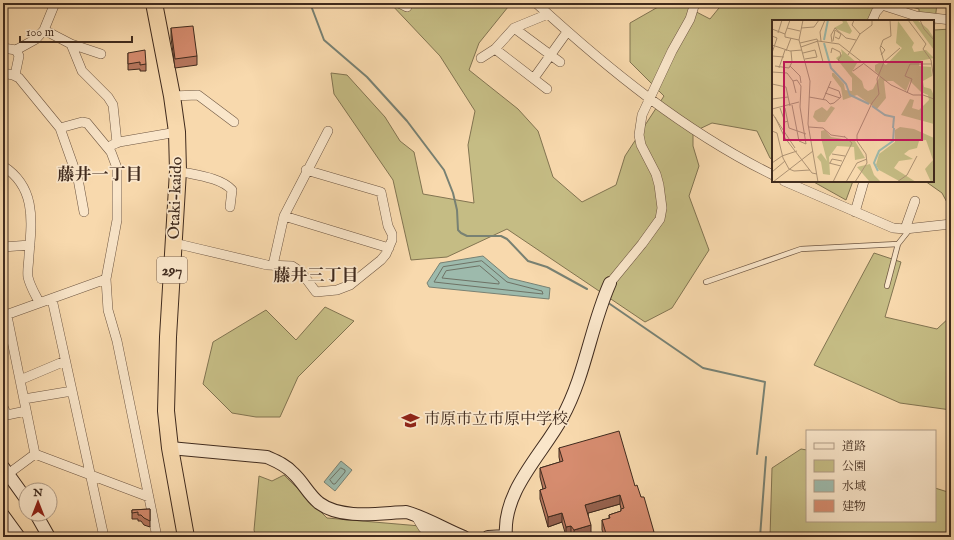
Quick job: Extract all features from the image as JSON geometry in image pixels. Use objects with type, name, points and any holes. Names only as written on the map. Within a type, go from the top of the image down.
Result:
[{"type":"highway","name":"Otaki-kaido","points":[[154,3],[172,96],[177,132],[178,171],[166,396],[170,448],[186,537]]},
{"type":"street","points":[[3,48],[16,50],[36,39],[44,30],[55,3]]},
{"type":"street","points":[[536,3],[591,54],[649,98],[732,153],[772,174]]},
{"type":"street","points":[[488,537],[506,536],[507,515],[514,495],[562,418],[579,383],[603,298],[610,283],[642,244],[660,219],[662,208],[659,185],[656,174],[640,145],[639,135],[642,115],[672,51],[690,19],[695,3]]},
{"type":"street","points":[[872,20],[876,12],[882,5],[916,16],[951,20]]},
{"type":"street","points":[[482,58],[495,49],[514,28],[548,14]]},
{"type":"street","points":[[514,28],[560,62]]},
{"type":"street","points":[[44,30],[71,44],[101,54]]},
{"type":"street","points":[[534,78],[567,32]]},
{"type":"street","points":[[71,44],[82,71],[108,97],[113,105],[117,143]]},
{"type":"street","points":[[495,49],[547,89]]},
{"type":"street","points":[[15,75],[19,56],[16,50]]},
{"type":"street","points":[[3,73],[15,75],[19,78],[60,128],[78,179],[84,212]]},
{"type":"street","points":[[172,96],[198,95],[234,122]]},
{"type":"street","points":[[60,128],[87,122],[107,148],[117,168],[118,220],[106,279],[108,310],[117,341],[157,537]]},
{"type":"street","points":[[273,265],[284,216],[306,170],[328,131]]},
{"type":"street","points":[[107,148],[117,143],[177,132]]},
{"type":"street","points":[[3,166],[12,171],[23,185],[29,200],[31,208],[28,275],[31,287],[39,302]]},
{"type":"street","points":[[174,243],[215,254],[273,265],[292,266],[301,272],[316,292],[337,290],[350,285],[381,260],[389,248],[392,240],[392,234],[388,226],[381,192],[306,170]]},
{"type":"street","points":[[178,171],[216,180],[228,186],[232,190],[230,207]]},
{"type":"street","points":[[786,182],[893,228],[908,229],[951,224]]},
{"type":"street","points":[[854,212],[864,182]]},
{"type":"street","points":[[908,229],[914,201]]},
{"type":"street","points":[[284,216],[389,248]]},
{"type":"street","points":[[3,247],[30,245]]},
{"type":"street","points":[[35,454],[5,316],[39,302],[106,279]]},
{"type":"street","points":[[52,298],[104,537]]},
{"type":"street","points":[[20,380],[65,361]]},
{"type":"street","points":[[24,399],[72,392]]},
{"type":"street","points":[[3,407],[7,415],[26,411]]},
{"type":"street","points":[[170,448],[267,457],[278,462],[293,473],[320,503],[342,513],[406,512],[415,514],[437,526],[464,537]]},
{"type":"street","points":[[35,454],[149,497]]},
{"type":"street","points":[[18,488],[6,471],[35,454]]},
{"type":"street","points":[[415,514],[423,528],[444,537]]},
{"type":"street","points":[[3,515],[12,534]]},
{"type":"street","points":[[41,522],[49,537]]},
{"type":"lane","points":[[887,286],[898,244],[908,229]]},
{"type":"lane","points":[[706,282],[801,249],[898,244]]},
{"type":"green space","points":[[390,3],[505,3],[508,7],[479,43],[469,70],[518,109],[538,131],[553,177],[582,202],[616,185],[625,156],[664,96],[630,62],[630,23],[665,3],[679,3],[710,19],[723,3],[879,3],[874,20],[772,20],[772,159],[757,131],[712,123],[693,132],[693,146],[699,166],[689,196],[709,250],[672,308],[645,322],[507,229],[447,257],[411,260],[393,180],[334,94],[331,73],[347,75],[385,117],[400,141],[414,152],[423,194],[474,203],[468,145],[475,111],[440,56]]},
{"type":"green space","points":[[897,3],[937,3],[934,30],[934,20],[919,20],[919,9]]},
{"type":"green space","points":[[951,29],[951,210],[942,193],[926,182],[934,182],[934,30]]},
{"type":"green space","points":[[814,182],[853,182],[846,200]]},
{"type":"green space","points":[[874,253],[901,262],[885,317],[937,329],[951,316],[951,410],[900,403],[814,365]]},
{"type":"green space","points":[[325,307],[354,321],[298,377],[280,417],[256,417],[232,413],[203,384],[213,342],[266,310],[296,340]]},
{"type":"green space","points":[[801,449],[806,450],[806,522],[936,522],[936,488],[951,493],[951,537],[770,537],[772,468]]},
{"type":"green space","points":[[284,475],[327,518],[432,527],[456,537],[256,537],[254,530],[259,476],[272,481]]},
{"type":"water","points":[[483,256],[509,278],[550,288],[549,299],[429,287],[427,283],[440,263]]},
{"type":"water","points":[[341,461],[352,470],[335,491],[324,482]]},
{"type":"building","points":[[193,26],[197,56],[175,59],[171,28]]},
{"type":"building","points":[[145,50],[146,64],[140,65],[140,62],[128,64],[128,53]]},
{"type":"building","points":[[619,431],[635,486],[637,485],[641,497],[644,497],[654,532],[637,537],[607,537],[602,520],[610,518],[609,515],[621,511],[621,509],[624,508],[620,495],[585,505],[591,525],[574,530],[571,526],[566,527],[562,513],[548,517],[540,490],[546,488],[540,468],[563,461],[559,448]]},
{"type":"building","points":[[150,509],[150,521],[141,515],[138,515],[138,512],[132,513],[132,510]]},
{"type":"building","points":[[10,535],[10,537],[3,537],[3,536]]},
{"type":"waterway","points":[[310,3],[324,40],[367,77],[407,121],[444,170],[453,193],[457,210],[458,230],[467,236],[501,236],[507,239],[528,261],[547,267],[587,289]]},
{"type":"waterway","points":[[607,302],[703,368],[765,382],[757,454]]},
{"type":"waterway","points":[[760,537],[766,457]]},
{"type":"place","name":"市原市立市原中学校","points":[[411,420]]},
{"type":"district","name":"藤井一丁目","points":[[100,175]]},
{"type":"district","name":"藤井三丁目","points":[[316,276]]}]
